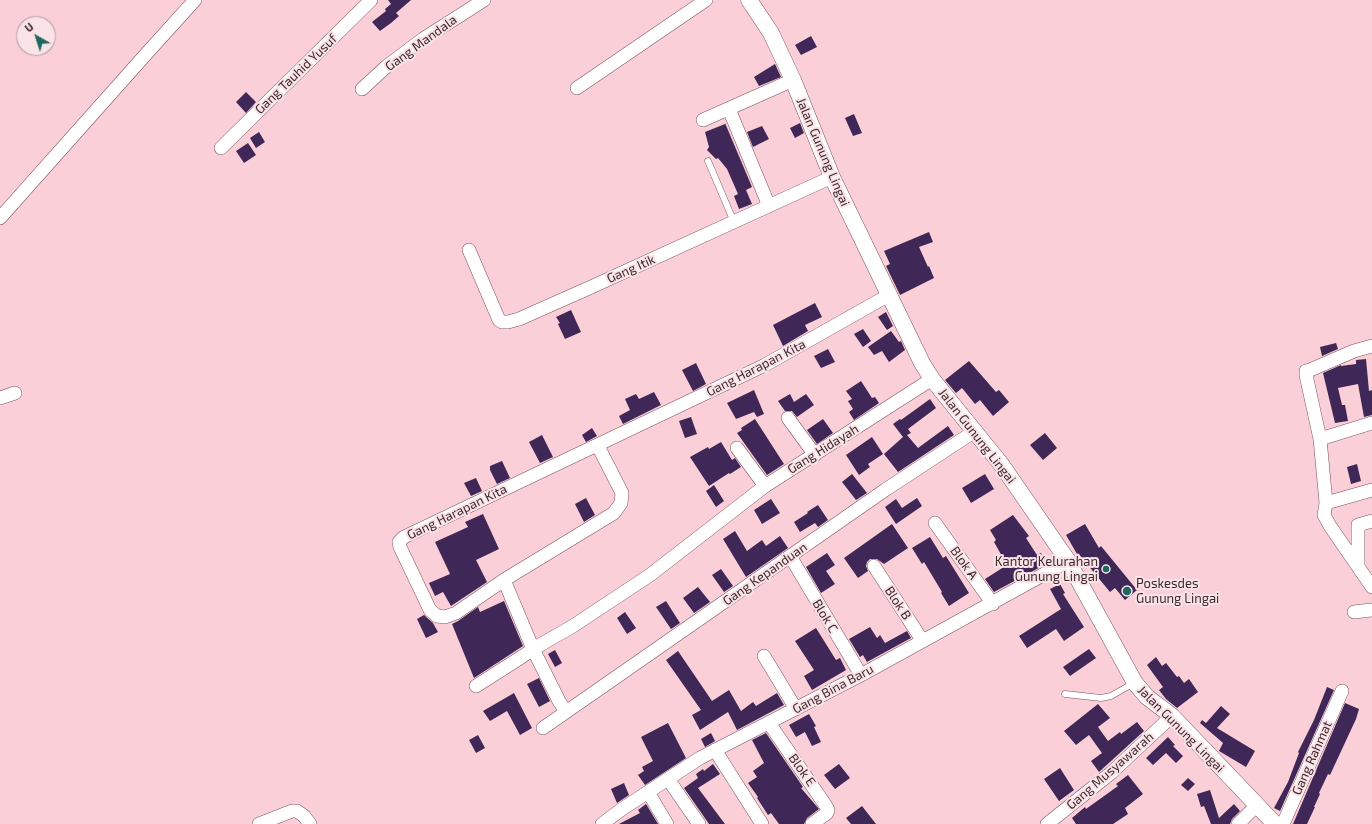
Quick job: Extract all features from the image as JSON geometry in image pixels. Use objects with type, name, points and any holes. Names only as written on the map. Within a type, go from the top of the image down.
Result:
[{"type":"street","points":[[0,218],[195,0]]},
{"type":"street","name":"Gang Tauhid Yusuf","points":[[221,148],[371,0]]},
{"type":"street","name":"Gang Mandala","points":[[362,90],[387,66],[417,43],[484,0]]},
{"type":"street","points":[[577,88],[706,0]]},
{"type":"street","name":"Jalan Gunung Lingai","points":[[749,0],[771,33],[793,80],[832,178],[922,363],[932,379],[1001,464],[1068,561],[1135,682],[1146,697],[1172,716],[1275,824]]},
{"type":"street","points":[[703,120],[793,80]]},
{"type":"street","points":[[729,109],[769,206]]},
{"type":"street","name":"Gang Itik","points":[[469,250],[499,320],[502,322],[508,322],[519,319],[832,178]]},
{"type":"street","name":"Gang Harapan Kita","points":[[598,446],[622,493],[621,503],[614,512],[504,580],[456,613],[445,617],[437,616],[430,610],[400,547],[399,542],[404,537],[598,446],[765,365],[889,295]]},
{"type":"street","points":[[1370,580],[1358,566],[1324,515],[1326,503],[1320,439],[1306,381],[1306,371],[1354,351],[1372,346]]},
{"type":"street","name":"Gang Hidayah","points":[[476,686],[533,649],[573,626],[650,575],[765,486],[932,379]]},
{"type":"street","points":[[0,398],[15,393]]},
{"type":"street","points":[[788,418],[815,455]]},
{"type":"street","points":[[1320,439],[1372,424]]},
{"type":"street","name":"Gang Kepanduan","points":[[543,728],[562,706],[790,556],[885,490],[975,431]]},
{"type":"street","points":[[738,448],[765,486]]},
{"type":"street","points":[[1326,503],[1372,490]]},
{"type":"street","points":[[1358,566],[1358,525],[1372,521]]},
{"type":"street","name":"Blok A","points":[[935,523],[993,604]]},
{"type":"street","name":"Blok C","points":[[790,556],[861,675]]},
{"type":"street","name":"Gang Bina Baru","points":[[602,824],[700,758],[861,675],[922,640],[993,604],[1068,561]]},
{"type":"street","name":"Blok B","points":[[874,566],[922,640]]},
{"type":"street","points":[[504,580],[533,649],[562,706]]},
{"type":"street","points":[[1354,612],[1372,610]]},
{"type":"street","points":[[764,656],[796,709]]},
{"type":"street","name":"Gang Rahmat","points":[[1282,824],[1342,691]]},
{"type":"street","name":"Gang Musyawarah","points":[[1047,824],[1111,773],[1172,716]]},
{"type":"street","name":"Blok E","points":[[769,723],[828,810],[817,821]]},
{"type":"street","points":[[716,750],[762,824]]},
{"type":"street","points":[[668,779],[699,824]]},
{"type":"street","points":[[648,792],[667,824]]},
{"type":"street","points":[[1238,824],[1257,805]]},
{"type":"street","points":[[259,824],[297,810],[310,824]]},
{"type":"lane","points":[[708,161],[734,222]]},
{"type":"lane","points":[[1065,694],[1101,698],[1112,696],[1135,682]]},
{"type":"building","points":[[388,0],[411,0],[396,13],[399,16],[380,31],[372,22],[386,11],[385,9],[391,4]]},
{"type":"building","points":[[811,36],[817,47],[801,55],[795,45]]},
{"type":"building","points":[[775,64],[781,77],[759,86],[754,77]]},
{"type":"building","points":[[246,92],[256,102],[246,113],[236,102]]},
{"type":"building","points":[[854,114],[862,133],[853,136],[845,118]]},
{"type":"building","points":[[725,123],[752,187],[746,190],[752,204],[739,209],[734,196],[738,194],[727,169],[718,158],[716,159],[707,150],[709,147],[705,132]]},
{"type":"building","points":[[800,123],[804,133],[795,138],[790,128]]},
{"type":"building","points":[[762,126],[769,139],[753,147],[747,132]]},
{"type":"building","points":[[259,132],[265,142],[256,148],[250,138]]},
{"type":"building","points":[[248,143],[256,155],[244,163],[236,151]]},
{"type":"building","points":[[929,232],[933,242],[919,247],[934,278],[900,295],[886,266],[890,264],[884,251]]},
{"type":"building","points":[[815,303],[822,317],[805,325],[808,331],[783,346],[773,325]]},
{"type":"building","points":[[571,310],[581,332],[565,339],[558,324],[560,323],[556,317]]},
{"type":"building","points":[[886,312],[893,326],[887,330],[878,317]]},
{"type":"building","points":[[863,329],[871,341],[863,347],[854,334]]},
{"type":"building","points":[[891,331],[899,342],[901,341],[905,350],[889,362],[882,351],[874,355],[868,347]]},
{"type":"building","points":[[1336,343],[1338,349],[1322,356],[1320,347]]},
{"type":"building","points":[[828,349],[835,362],[821,368],[814,356]]},
{"type":"building","points":[[1366,359],[1369,391],[1372,390],[1372,415],[1364,417],[1358,384],[1338,388],[1342,405],[1345,405],[1348,421],[1335,423],[1323,373],[1341,365],[1356,364],[1356,360]]},
{"type":"building","points":[[969,361],[996,392],[999,390],[1009,402],[993,416],[980,400],[975,404],[962,388],[956,393],[945,380]]},
{"type":"building","points":[[696,363],[706,384],[693,391],[682,370]]},
{"type":"building","points":[[861,381],[872,398],[875,397],[879,403],[854,420],[849,412],[853,409],[848,401],[852,399],[846,391]]},
{"type":"building","points":[[754,390],[764,414],[757,417],[754,412],[736,419],[727,403]]},
{"type":"building","points":[[654,392],[661,405],[623,424],[619,416],[630,410],[625,399],[636,394],[639,399]]},
{"type":"building","points":[[790,394],[794,402],[806,394],[814,405],[797,417],[792,411],[785,411],[778,401]]},
{"type":"building","points":[[930,399],[936,408],[908,429],[911,433],[907,435],[918,448],[948,426],[954,435],[898,472],[884,454],[903,437],[893,424]]},
{"type":"building","points":[[691,417],[697,434],[685,438],[679,421]]},
{"type":"building","points":[[755,419],[784,464],[767,475],[737,433],[742,430],[741,428]]},
{"type":"building","points":[[823,419],[833,433],[817,444],[807,430]]},
{"type":"building","points":[[592,428],[597,436],[586,442],[582,435]]},
{"type":"building","points":[[1045,433],[1057,448],[1043,460],[1030,445]]},
{"type":"building","points":[[542,435],[553,457],[540,463],[529,442]]},
{"type":"building","points":[[872,437],[883,454],[868,464],[870,467],[859,475],[846,455]]},
{"type":"building","points":[[721,442],[732,460],[735,458],[741,467],[709,486],[690,457]]},
{"type":"building","points":[[502,461],[510,478],[497,484],[490,470],[490,466]]},
{"type":"building","points":[[1357,464],[1361,481],[1351,484],[1347,467]]},
{"type":"building","points":[[852,474],[867,493],[856,500],[842,482]]},
{"type":"building","points":[[985,474],[994,489],[971,503],[962,488]]},
{"type":"building","points":[[476,478],[482,491],[471,496],[464,483]]},
{"type":"building","points":[[714,485],[724,501],[716,507],[706,491]]},
{"type":"building","points":[[586,498],[595,515],[584,522],[575,504]]},
{"type":"building","points":[[917,498],[922,506],[896,524],[885,507],[896,499],[902,508]]},
{"type":"building","points":[[771,499],[780,513],[762,524],[754,510]]},
{"type":"building","points":[[818,505],[828,520],[818,527],[815,523],[800,532],[794,522]]},
{"type":"building","points":[[483,514],[499,549],[476,560],[487,582],[451,606],[443,592],[435,596],[429,583],[450,574],[435,542],[468,527],[465,522]]},
{"type":"building","points":[[1013,515],[1029,536],[1026,538],[1037,555],[1041,553],[1046,564],[994,592],[985,579],[1007,565],[994,542],[996,540],[990,530]]},
{"type":"building","points":[[892,524],[908,548],[884,564],[877,559],[870,559],[866,566],[868,571],[858,578],[844,558]]},
{"type":"building","points":[[1085,524],[1099,548],[1101,546],[1137,590],[1125,600],[1115,588],[1110,592],[1078,553],[1077,554],[1066,535]]},
{"type":"building","points":[[735,531],[747,551],[762,540],[766,546],[780,536],[788,548],[746,577],[723,539]]},
{"type":"building","points":[[930,537],[943,558],[946,556],[969,593],[949,606],[924,562],[922,564],[912,548]]},
{"type":"building","points":[[827,553],[835,565],[826,571],[835,584],[821,593],[806,567]]},
{"type":"building","points":[[721,569],[733,586],[724,592],[712,575]]},
{"type":"building","points":[[1060,584],[1065,593],[1063,594],[1084,627],[1064,641],[1056,629],[1027,648],[1019,636],[1061,609],[1050,589]]},
{"type":"building","points":[[698,587],[710,602],[694,613],[683,598]]},
{"type":"building","points":[[504,601],[523,646],[474,678],[452,624],[478,607],[480,612]]},
{"type":"building","points":[[666,601],[680,623],[671,629],[656,607]]},
{"type":"building","points":[[625,612],[636,628],[627,634],[617,618]]},
{"type":"building","points":[[424,615],[433,623],[438,632],[426,638],[417,619]]},
{"type":"building","points":[[870,627],[877,638],[880,635],[885,643],[907,631],[911,638],[867,662],[863,655],[860,657],[849,639]]},
{"type":"building","points":[[816,628],[836,660],[840,658],[846,670],[812,690],[804,676],[814,670],[795,641]]},
{"type":"building","points":[[1089,649],[1096,658],[1070,676],[1063,667]]},
{"type":"building","points":[[555,650],[562,663],[555,667],[548,654]]},
{"type":"building","points":[[678,651],[712,701],[729,690],[741,711],[753,702],[756,706],[777,693],[784,705],[737,730],[728,712],[700,730],[692,715],[701,710],[666,660]]},
{"type":"building","points":[[1156,657],[1162,666],[1166,663],[1184,683],[1189,679],[1198,692],[1177,708],[1166,699],[1159,690],[1163,687],[1147,665]]},
{"type":"building","points":[[539,678],[550,701],[539,707],[527,684]]},
{"type":"building","points":[[1327,687],[1334,690],[1280,811],[1274,808],[1288,782],[1299,753],[1298,752],[1314,720]]},
{"type":"building","points":[[514,693],[532,728],[520,735],[507,711],[490,721],[483,711]]},
{"type":"building","points":[[1345,703],[1359,709],[1356,719],[1330,775],[1328,774],[1319,793],[1320,794],[1315,807],[1307,824],[1293,824]]},
{"type":"building","points":[[1098,704],[1110,718],[1098,727],[1108,741],[1120,732],[1121,734],[1137,722],[1144,731],[1099,772],[1091,761],[1102,753],[1089,735],[1076,745],[1064,731]]},
{"type":"building","points":[[1221,706],[1230,714],[1217,728],[1255,751],[1246,767],[1219,751],[1223,743],[1200,723],[1202,720],[1206,723]]},
{"type":"building","points":[[809,714],[816,726],[814,727],[821,742],[812,746],[805,732],[796,737],[789,725]]},
{"type":"building","points":[[668,723],[686,758],[645,785],[638,775],[644,771],[642,767],[653,761],[641,737]]},
{"type":"building","points":[[711,733],[715,741],[705,747],[701,739]]},
{"type":"building","points":[[766,733],[803,787],[801,788],[819,809],[807,818],[804,824],[779,824],[771,813],[768,815],[748,783],[757,777],[753,771],[764,763],[752,740]]},
{"type":"building","points":[[478,735],[485,748],[476,753],[469,740]]},
{"type":"building","points":[[1168,737],[1175,745],[1173,746],[1183,756],[1176,763],[1166,753],[1153,765],[1146,758]]},
{"type":"building","points":[[713,764],[720,774],[698,788],[725,824],[709,824],[684,788],[698,778],[696,774],[703,769],[704,771]]},
{"type":"building","points":[[839,764],[850,778],[835,789],[824,775]]},
{"type":"building","points":[[1060,768],[1074,790],[1059,801],[1044,779]]},
{"type":"building","points":[[1128,775],[1143,794],[1125,808],[1128,814],[1113,824],[1076,824],[1072,818],[1085,807],[1086,809],[1118,786],[1116,784]]},
{"type":"building","points":[[1188,778],[1195,784],[1188,791],[1181,785]]},
{"type":"building","points":[[624,783],[629,795],[617,803],[611,789]]},
{"type":"building","points":[[1210,790],[1219,818],[1234,804],[1240,811],[1232,819],[1230,824],[1211,824],[1204,806],[1201,807],[1197,794]]},
{"type":"building","points":[[646,804],[658,824],[619,824],[640,813],[638,810]]},
{"type":"building","points":[[862,806],[876,824],[851,824],[846,818]]},
{"type":"place","name":"Kantor Kelurahan Gunung Lingai","points":[[1106,569]]},
{"type":"place","name":"Poskesdes Gunung Lingai","points":[[1127,591]]}]
